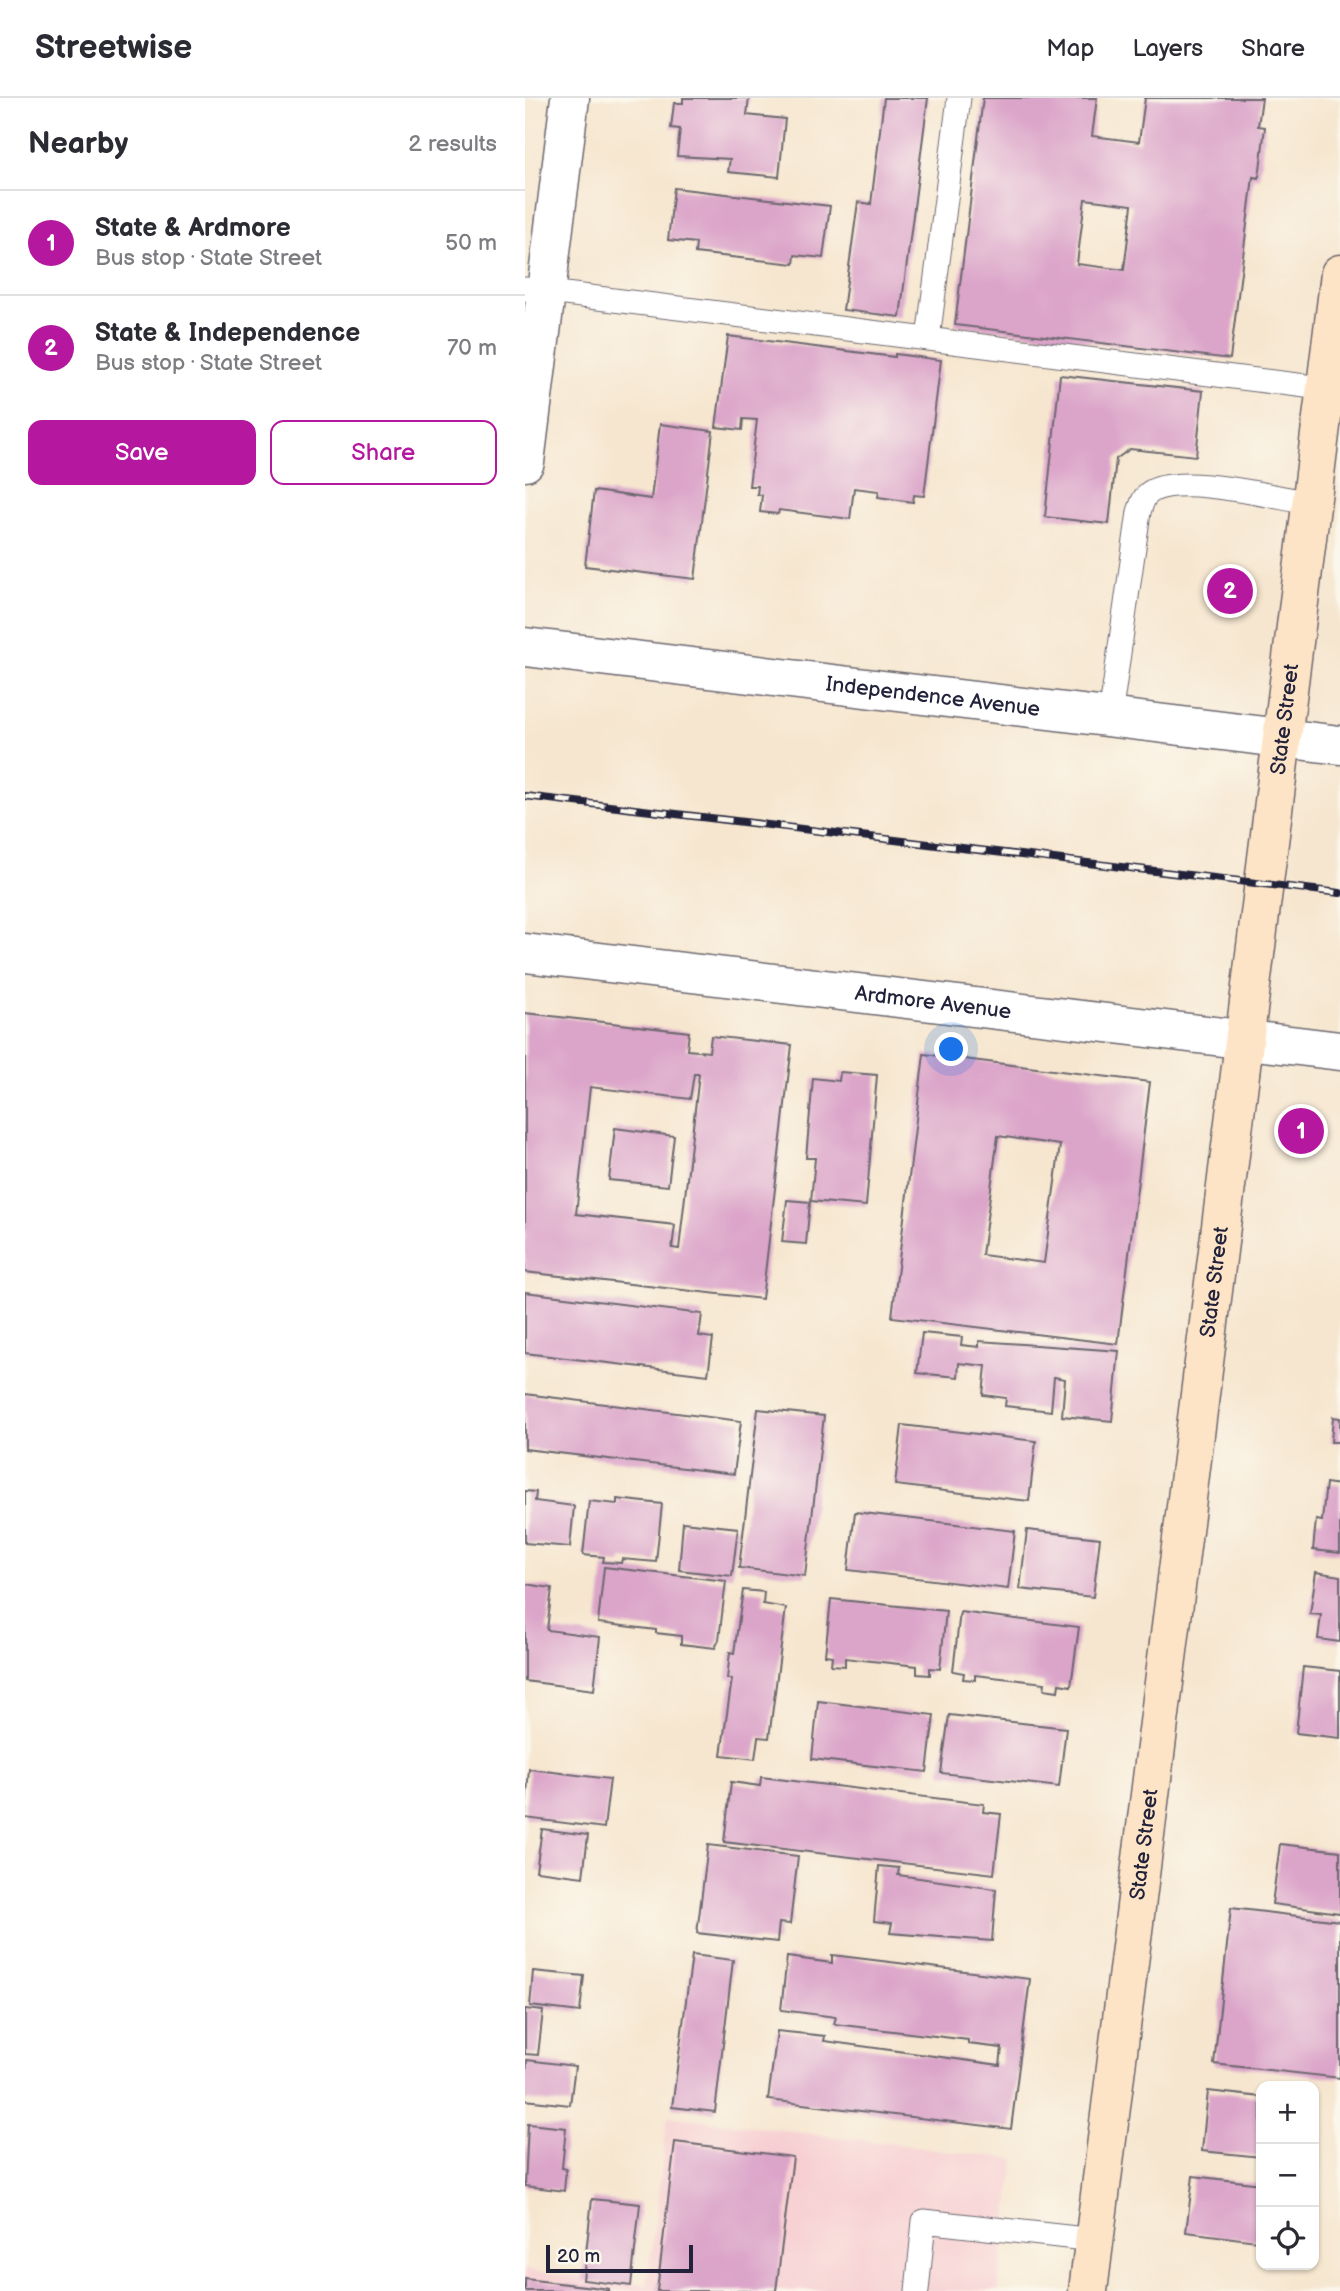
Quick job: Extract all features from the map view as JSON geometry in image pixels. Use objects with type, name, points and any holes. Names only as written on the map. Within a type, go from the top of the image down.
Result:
[{"type":"main road","name":"State Street","points":[[1088,2291],[1311,503],[1333,389],[1340,274]]},
{"type":"street","points":[[525,462],[535,291],[570,98]]},
{"type":"street","name":"Independence Avenue","points":[[525,648],[1340,745]]},
{"type":"street","name":"Ardmore Avenue","points":[[525,953],[1340,1051]]},
{"type":"lane","points":[[928,339],[959,98]]},
{"type":"lane","points":[[535,291],[1333,389]]},
{"type":"lane","points":[[1110,718],[1139,512],[1147,494],[1167,484],[1196,484],[1311,503]]},
{"type":"lane","points":[[917,2291],[924,2221],[1094,2240]]},
{"type":"shaded area","points":[[668,2116],[1015,2159],[998,2291],[525,2291],[525,2270],[647,2285]]},
{"type":"building","points":[[683,98],[749,98],[747,115],[785,119],[779,177],[728,172],[730,159],[677,156],[680,129],[671,128],[674,103],[683,103]]},
{"type":"building","points":[[884,98],[928,98],[900,317],[843,310],[858,202],[871,204]]},
{"type":"building","points":[[983,98],[1097,98],[1092,136],[1139,142],[1145,98],[1262,98],[1258,126],[1265,127],[1259,178],[1253,177],[1230,359],[955,325]],"holes":[[[1085,199],[1132,205],[1124,270],[1077,264]]]},
{"type":"building","points":[[674,188],[830,206],[823,258],[795,255],[794,264],[695,253],[696,243],[668,240]]},
{"type":"building","points":[[728,336],[895,357],[895,354],[941,360],[924,496],[914,495],[913,502],[878,497],[879,491],[854,488],[850,519],[779,510],[778,514],[760,512],[762,495],[757,494],[758,486],[749,486],[757,420],[743,419],[742,430],[716,427]]},
{"type":"building","points":[[1060,375],[1203,391],[1196,456],[1130,449],[1116,459],[1109,524],[1045,517]]},
{"type":"building","points":[[660,424],[713,431],[695,579],[585,566],[594,491],[651,499]]},
{"type":"building","points":[[525,1013],[689,1032],[687,1050],[709,1052],[711,1036],[792,1045],[762,1299],[525,1272]],"holes":[[[694,1074],[699,1074],[679,1249],[672,1248],[675,1225],[576,1214],[590,1087],[690,1099]]]},
{"type":"building","points":[[924,1054],[1150,1082],[1118,1344],[892,1317]],"holes":[[[998,1136],[1060,1145],[1044,1263],[982,1255]]]},
{"type":"building","points":[[840,1072],[877,1075],[866,1206],[811,1201],[815,1158],[806,1158],[813,1078],[839,1081]]},
{"type":"building","points":[[615,1128],[674,1136],[668,1186],[609,1180]]},
{"type":"building","points":[[787,1200],[810,1202],[806,1244],[782,1242]]},
{"type":"building","points":[[525,1292],[702,1314],[699,1336],[713,1338],[708,1375],[525,1353]]},
{"type":"building","points":[[922,1333],[962,1337],[961,1345],[979,1347],[979,1341],[1119,1351],[1112,1421],[1062,1416],[1065,1379],[1054,1377],[1051,1411],[1005,1406],[1006,1398],[983,1395],[986,1366],[959,1363],[958,1377],[917,1373]]},
{"type":"building","points":[[525,1394],[741,1421],[734,1474],[525,1449]]},
{"type":"building","points":[[758,1409],[824,1416],[805,1576],[739,1568]]},
{"type":"building","points":[[1333,1417],[1340,1418],[1340,1442],[1331,1442]]},
{"type":"building","points":[[902,1425],[1036,1441],[1029,1501],[895,1485]]},
{"type":"building","points":[[1326,1483],[1340,1485],[1340,1553],[1313,1550],[1316,1520],[1322,1521]]},
{"type":"building","points":[[525,1491],[536,1492],[535,1501],[574,1506],[570,1547],[525,1543]]},
{"type":"building","points":[[617,1499],[662,1504],[656,1562],[622,1559],[621,1563],[603,1562],[604,1557],[583,1555],[589,1501],[617,1504]]},
{"type":"building","points":[[855,1512],[1015,1531],[1008,1589],[848,1570]]},
{"type":"building","points":[[683,1522],[738,1528],[732,1576],[679,1570]]},
{"type":"building","points":[[1027,1530],[1100,1538],[1093,1597],[1020,1589]]},
{"type":"building","points":[[604,1567],[726,1581],[719,1640],[715,1648],[681,1644],[681,1636],[656,1633],[656,1630],[598,1623]]},
{"type":"building","points":[[1316,1572],[1340,1576],[1340,1642],[1318,1639],[1321,1615],[1310,1614]]},
{"type":"building","points":[[525,1584],[552,1588],[547,1630],[600,1637],[594,1690],[525,1681]]},
{"type":"building","points":[[743,1590],[764,1592],[763,1604],[786,1608],[769,1738],[758,1737],[755,1759],[721,1755],[732,1679],[727,1679],[730,1652],[734,1653]]},
{"type":"building","points":[[831,1599],[946,1611],[940,1669],[930,1668],[930,1675],[917,1674],[917,1666],[845,1658],[845,1666],[831,1665],[832,1656],[825,1655]]},
{"type":"building","points":[[960,1612],[1079,1627],[1071,1686],[1059,1684],[1058,1691],[1044,1689],[1045,1683],[975,1675],[975,1680],[963,1679],[964,1673],[953,1671]]},
{"type":"building","points":[[1303,1667],[1340,1671],[1340,1738],[1296,1733]]},
{"type":"building","points":[[818,1701],[934,1715],[927,1772],[812,1759]]},
{"type":"building","points":[[949,1715],[1066,1728],[1059,1787],[941,1773]]},
{"type":"building","points":[[529,1769],[610,1779],[604,1828],[525,1818]]},
{"type":"building","points":[[761,1777],[984,1804],[983,1812],[1001,1814],[994,1874],[724,1842],[731,1782],[760,1786]]},
{"type":"building","points":[[542,1829],[588,1835],[583,1877],[536,1871]]},
{"type":"building","points":[[1280,1844],[1340,1851],[1340,1913],[1272,1904]]},
{"type":"building","points":[[708,1845],[798,1856],[790,1924],[779,1923],[777,1942],[697,1933]]},
{"type":"building","points":[[879,1866],[899,1868],[898,1875],[996,1889],[992,1941],[890,1933],[892,1923],[874,1921]]},
{"type":"building","points":[[1231,1908],[1340,1921],[1340,2078],[1214,2064]]},
{"type":"building","points":[[692,1955],[733,1960],[715,2112],[672,2107]]},
{"type":"building","points":[[832,1955],[1030,1979],[1011,2129],[768,2100],[777,2031],[825,2036],[824,2041],[1000,2065],[1002,2048],[968,2044],[968,2040],[834,2024],[836,2017],[781,2010],[787,1957],[832,1963]]},
{"type":"building","points":[[533,1971],[584,1976],[580,2012],[530,2006]]},
{"type":"building","points":[[525,2009],[543,2011],[538,2055],[525,2054]]},
{"type":"building","points":[[527,2060],[575,2066],[570,2105],[525,2100]]},
{"type":"building","points":[[1208,2091],[1256,2096],[1256,2156],[1202,2151]]},
{"type":"building","points":[[528,2124],[566,2128],[562,2168],[566,2169],[564,2191],[525,2186]]},
{"type":"building","points":[[675,2142],[793,2157],[776,2291],[657,2291]]},
{"type":"building","points":[[1193,2176],[1256,2183],[1256,2241],[1186,2232]]},
{"type":"building","points":[[592,2199],[640,2204],[631,2286],[583,2280]]},
{"type":"building","points":[[525,2279],[609,2289],[609,2291],[525,2291]]},
{"type":"railway","points":[[525,796],[1340,893]]},
{"type":"place","name":"State & Independence","points":[[1230,591]]},
{"type":"place","name":"State & Ardmore","points":[[1301,1131]]}]
